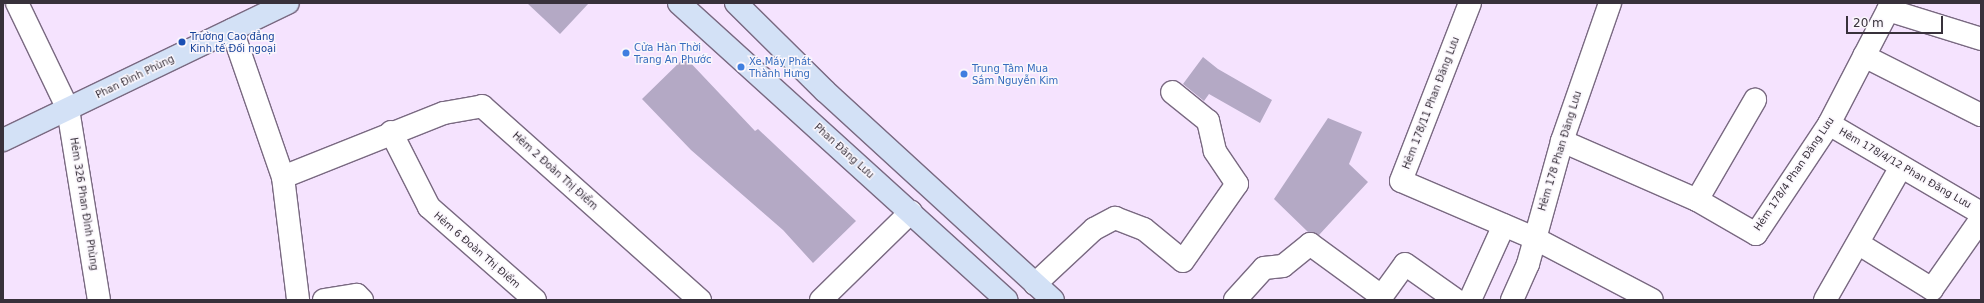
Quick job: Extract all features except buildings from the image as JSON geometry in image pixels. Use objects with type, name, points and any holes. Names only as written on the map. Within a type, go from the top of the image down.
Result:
[{"type":"main road","name":"Phan Đình Phùng","points":[[3,140],[288,3]]},
{"type":"main road","name":"Phan Đăng Lưu","points":[[679,3],[1007,300]]},
{"type":"main road","points":[[736,3],[825,91],[1053,300]]},
{"type":"street","name":"Hẻm 326 Phan Đình Phùng","points":[[17,3],[68,109],[100,300]]},
{"type":"street","name":"Hẻm 178/11 Phan Đăng Lưu","points":[[1470,3],[1401,181],[1534,238],[1652,300]]},
{"type":"street","name":"Hẻm 178 Phan Đăng Lưu","points":[[1512,300],[1528,264],[1534,238],[1562,142],[1610,3]]},
{"type":"street","name":"Hẻm 178/4 Phan Đăng Lưu","points":[[1562,142],[1697,200],[1756,234],[1829,124],[1888,10],[1981,39]]},
{"type":"street","points":[[232,30],[283,176],[298,300]]},
{"type":"street","points":[[1864,56],[1981,115]]},
{"type":"street","points":[[1035,284],[1094,229],[1115,218],[1144,229],[1183,261],[1237,184],[1215,151],[1208,121],[1172,92]]},
{"type":"street","points":[[1697,200],[1755,100]]},
{"type":"street","name":"Hẻm 2 Đoàn Thị Điểm","points":[[391,132],[444,112],[482,106],[700,300]]},
{"type":"street","name":"Hẻm 178/4/12 Phan Đăng Lưu","points":[[1829,124],[1981,213]]},
{"type":"street","points":[[283,176],[391,132]]},
{"type":"street","name":"Hẻm 6 Đoàn Thị Điểm","points":[[391,132],[429,207],[535,300]]},
{"type":"street","points":[[1825,300],[1859,244],[1901,167]]},
{"type":"street","points":[[821,300],[911,212]]},
{"type":"street","points":[[1859,244],[1932,289],[1981,219]]},
{"type":"street","points":[[1470,300],[1504,225]]},
{"type":"street","points":[[1235,300],[1264,268],[1283,266],[1310,244],[1380,298],[1405,264],[1456,300]]},
{"type":"street","points":[[324,300],[360,298]]},
{"type":"place","name":"Trường Cao đẳng Kinh tế Đối ngoại","points":[[182,42]]},
{"type":"place","name":"Cửa Hàn Thời Trang An Phước","points":[[626,53]]},
{"type":"place","name":"Xe Máy Phát Thành Hưng","points":[[741,67]]},
{"type":"place","name":"Trung Tâm Mua Sắm Nguyễn Kim","points":[[964,74]]}]
